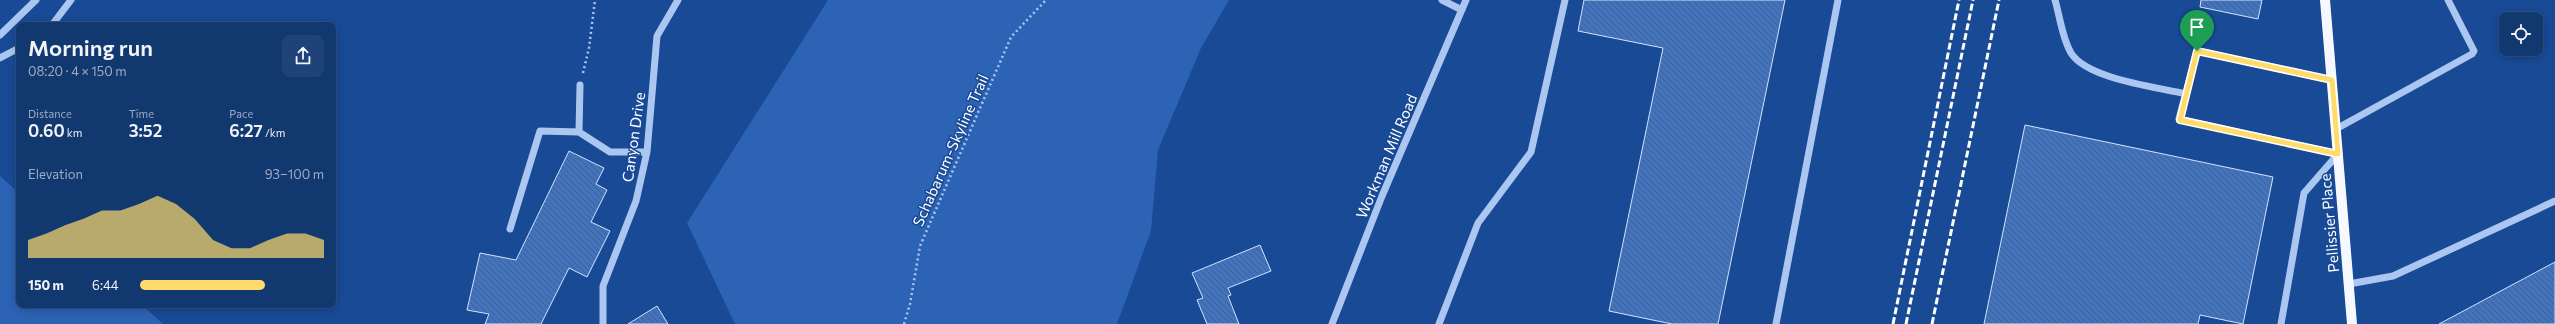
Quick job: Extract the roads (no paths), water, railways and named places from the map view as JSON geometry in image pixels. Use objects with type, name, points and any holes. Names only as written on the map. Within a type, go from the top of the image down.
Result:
[{"type":"main road","name":"Pellissier Place","points":[[2325,0],[2352,324]]},
{"type":"street","points":[[0,35],[36,0]]},
{"type":"street","points":[[54,22],[70,0]]},
{"type":"street","name":"Canyon Drive","points":[[603,324],[603,286],[636,202],[647,152],[657,36],[678,0]]},
{"type":"street","points":[[1442,0],[1462,10]]},
{"type":"street","name":"Workman Mill Road","points":[[1332,324],[1382,196],[1466,0]]},
{"type":"street","points":[[1439,324],[1478,223],[1531,152],[1565,0]]},
{"type":"street","points":[[1776,324],[1838,0]]},
{"type":"street","points":[[2055,0],[2064,37],[2071,54],[2082,65],[2102,73],[2186,94]]},
{"type":"street","points":[[2336,129],[2472,54],[2474,51],[2448,0]]},
{"type":"street","points":[[0,58],[16,50]]},
{"type":"street","points":[[2281,324],[2304,193],[2338,154],[2180,120],[2197,51],[2332,80]]},
{"type":"street","points":[[579,132],[580,85]]},
{"type":"street","points":[[510,229],[540,131],[579,132],[610,152],[647,152]]},
{"type":"street","points":[[2349,284],[2393,276],[2555,201]]},
{"type":"railway","points":[[1893,324],[1959,0]]},
{"type":"railway","points":[[1906,324],[1973,0]]},
{"type":"railway","points":[[1932,324],[1999,0]]}]
